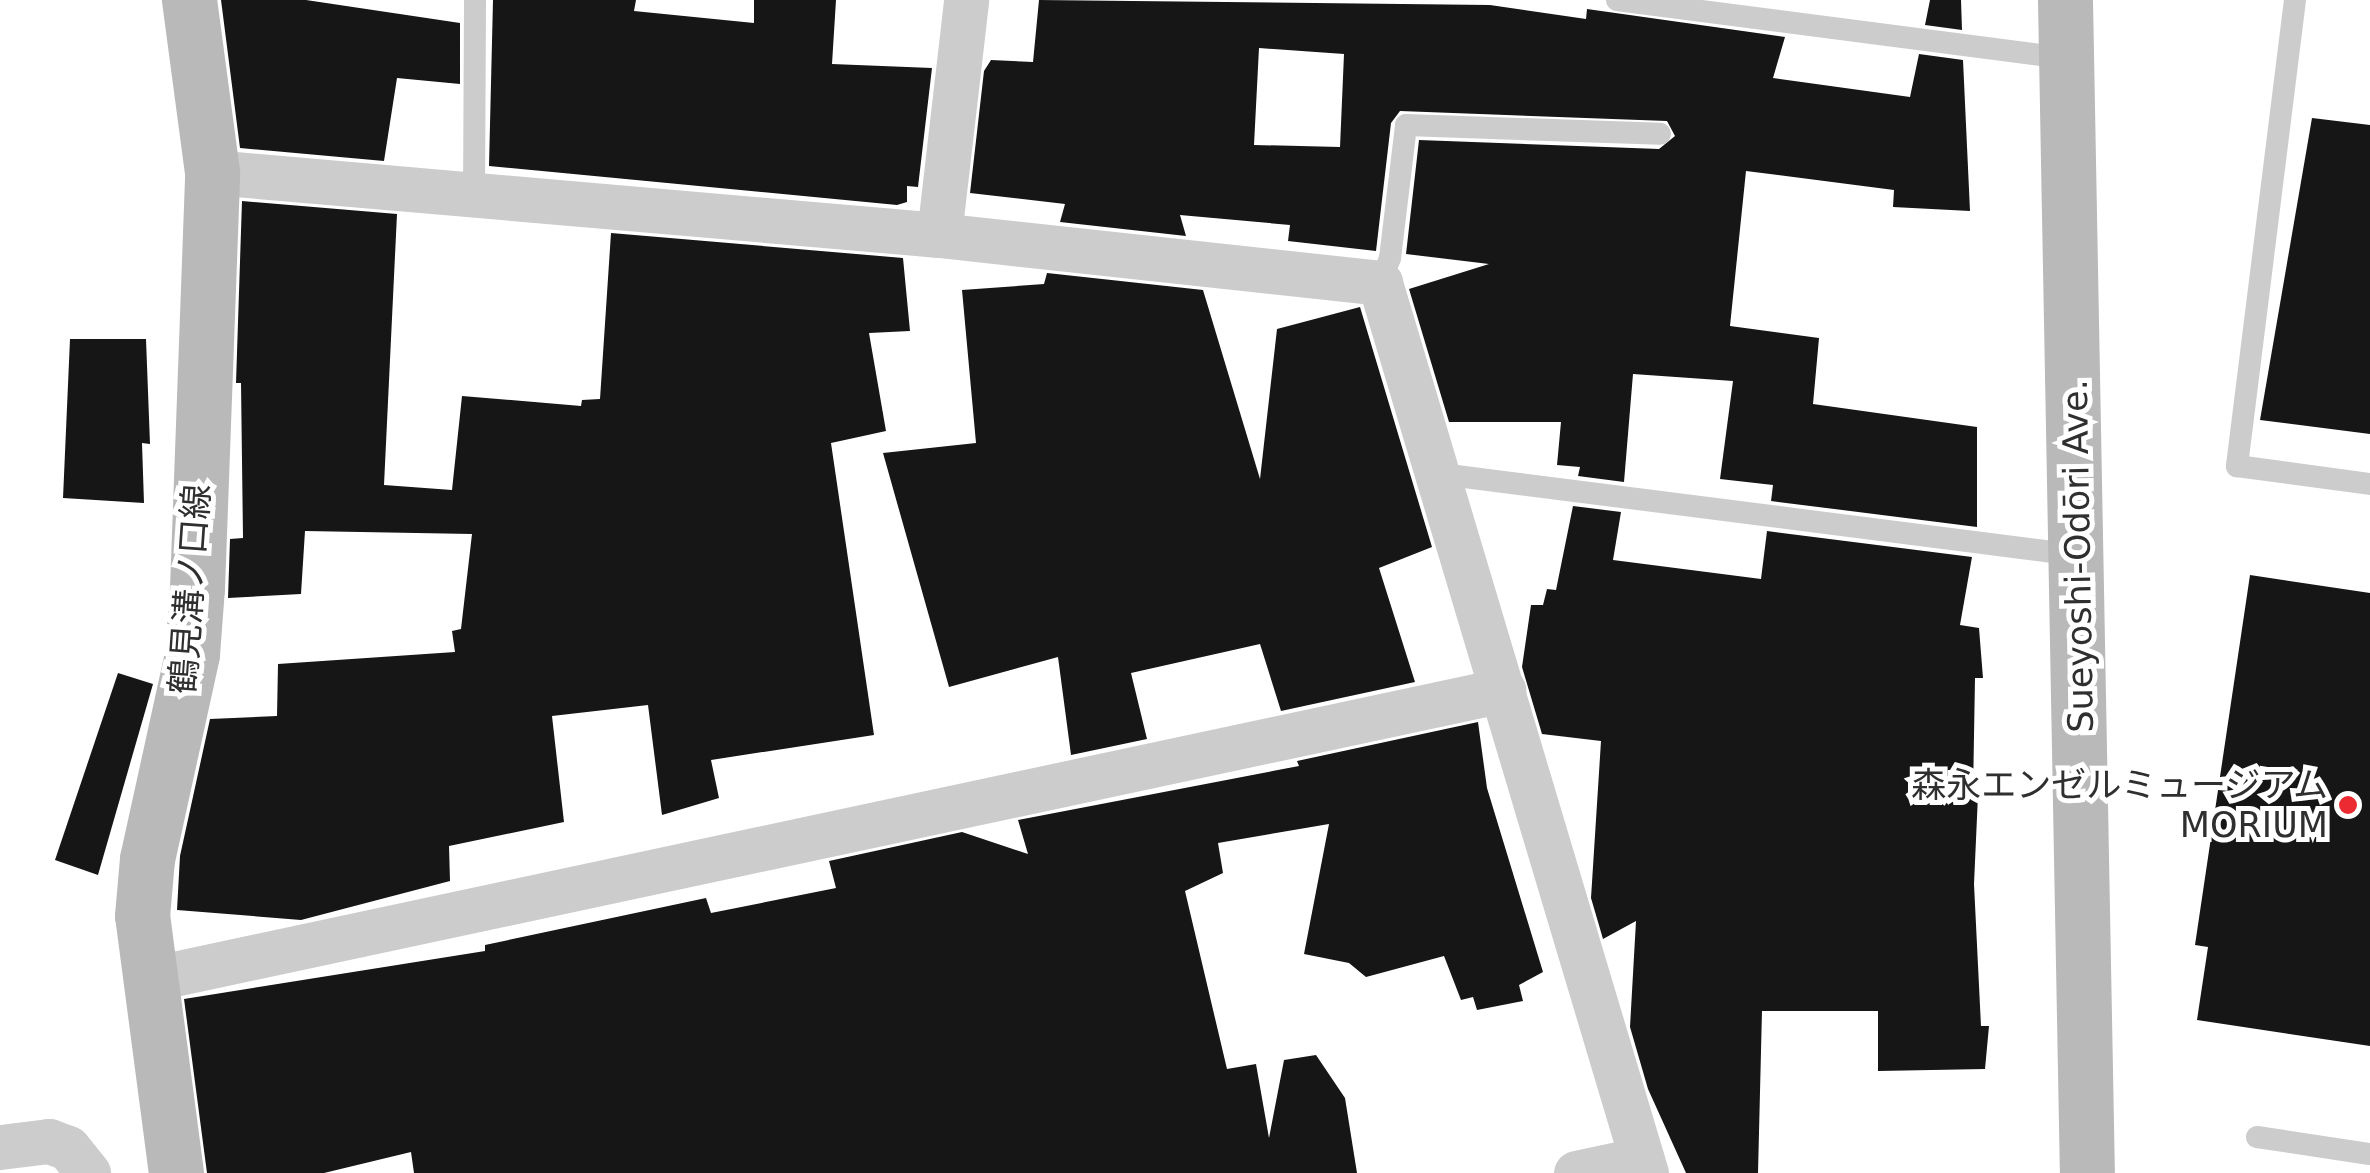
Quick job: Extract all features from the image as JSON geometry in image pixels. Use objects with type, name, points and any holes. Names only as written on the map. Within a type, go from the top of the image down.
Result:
[{"type":"main road","name":"鶴見溝ノ口線","points":[[176,1173],[146,980],[146,859],[192,654],[212,172],[189,0]]},
{"type":"main road","name":"Sueyoshi-Odōri Ave.","points":[[2065,0],[2080,555],[2087,1173]]},
{"type":"street","points":[[939,235],[966,0]]},
{"type":"street","points":[[212,172],[939,235],[1380,282],[1441,474],[1644,1166],[1576,1173]]},
{"type":"street","points":[[146,980],[1502,690]]},
{"type":"street","points":[[0,1147],[50,1140],[68,1148],[88,1173]]},
{"type":"lane","points":[[474,0],[474,196]]},
{"type":"lane","points":[[1617,0],[1695,6],[2066,58]]},
{"type":"lane","points":[[2295,0],[2237,466],[2370,484]]},
{"type":"lane","points":[[1380,282],[1390,258],[1406,124],[1660,134]]},
{"type":"lane","points":[[1441,474],[2080,555]]},
{"type":"lane","points":[[2256,1137],[2370,1154]]},
{"type":"building","points":[[221,0],[306,0],[460,23],[460,84],[397,78],[384,161],[240,148]]},
{"type":"building","points":[[493,0],[636,0],[634,11],[754,23],[754,0],[836,0],[832,64],[932,68],[918,187],[907,186],[907,202],[897,205],[489,166]]},
{"type":"building","points":[[1039,0],[1490,5],[1586,19],[1587,9],[1785,37],[1773,78],[1910,97],[1919,54],[1963,60],[1970,211],[1893,207],[1894,190],[1746,171],[1730,326],[1819,338],[1813,404],[1977,427],[1977,527],[1771,501],[1773,485],[1720,479],[1733,381],[1633,374],[1624,482],[1578,476],[1580,467],[1557,465],[1561,422],[1449,422],[1409,289],[1489,264],[1406,254],[1419,140],[1659,149],[1675,136],[1667,121],[1400,111],[1391,123],[1376,251],[1288,241],[1290,225],[1180,215],[1186,236],[1060,222],[1065,204],[970,193],[984,71],[991,60],[1033,62]],"holes":[[[1259,48],[1344,54],[1340,147],[1254,145]]]},
{"type":"building","points":[[1930,0],[1961,0],[1962,30],[1925,25]]},
{"type":"building","points":[[2312,118],[2370,125],[2370,434],[2260,420]]},
{"type":"building","points":[[242,201],[397,214],[384,485],[452,490],[462,396],[581,406],[582,400],[600,399],[611,233],[903,258],[910,331],[869,333],[886,431],[831,443],[874,735],[711,760],[719,798],[662,815],[648,705],[552,716],[564,822],[449,846],[450,881],[301,920],[177,910],[180,856],[210,719],[277,716],[278,664],[455,652],[452,631],[461,629],[472,534],[305,531],[301,594],[228,598],[230,539],[243,538],[241,383],[236,383]]},
{"type":"building","points":[[1047,273],[1203,290],[1260,479],[1277,329],[1360,307],[1432,547],[1379,568],[1415,682],[1281,711],[1260,644],[1131,673],[1147,739],[1071,755],[1058,657],[949,687],[883,453],[976,443],[962,290],[1044,284]]},
{"type":"building","points":[[70,339],[146,339],[150,444],[142,443],[144,503],[63,498]]},
{"type":"building","points":[[1573,506],[1621,512],[1613,560],[1761,579],[1767,531],[1972,557],[1960,625],[1979,628],[1983,678],[1975,678],[1973,795],[1978,795],[1974,884],[1981,1026],[1989,1026],[1985,1069],[1878,1071],[1878,1011],[1762,1011],[1758,1173],[1686,1173],[1648,1089],[1630,1027],[1636,921],[1603,939],[1591,898],[1601,741],[1542,734],[1522,667],[1531,605],[1543,605],[1547,589],[1556,590]]},
{"type":"building","points":[[2250,575],[2370,593],[2370,1046],[2197,1020],[2208,947],[2195,945]]},
{"type":"building","points":[[118,673],[153,684],[98,875],[55,860]]},
{"type":"building","points":[[1478,722],[1487,788],[1543,972],[1519,985],[1523,1001],[1477,1010],[1473,997],[1461,1000],[1444,956],[1366,977],[1349,963],[1304,954],[1329,824],[1218,843],[1223,873],[1185,891],[1227,1069],[1256,1064],[1269,1138],[1284,1060],[1316,1055],[1345,1098],[1357,1173],[414,1173],[411,1152],[324,1173],[207,1173],[184,999],[485,951],[485,945],[706,898],[711,913],[836,888],[829,861],[962,832],[1028,854],[1018,820],[1299,766],[1297,761]]},
{"type":"place","name":"森永エンゼルミュージアム MORIUM","points":[[2348,805]]}]
